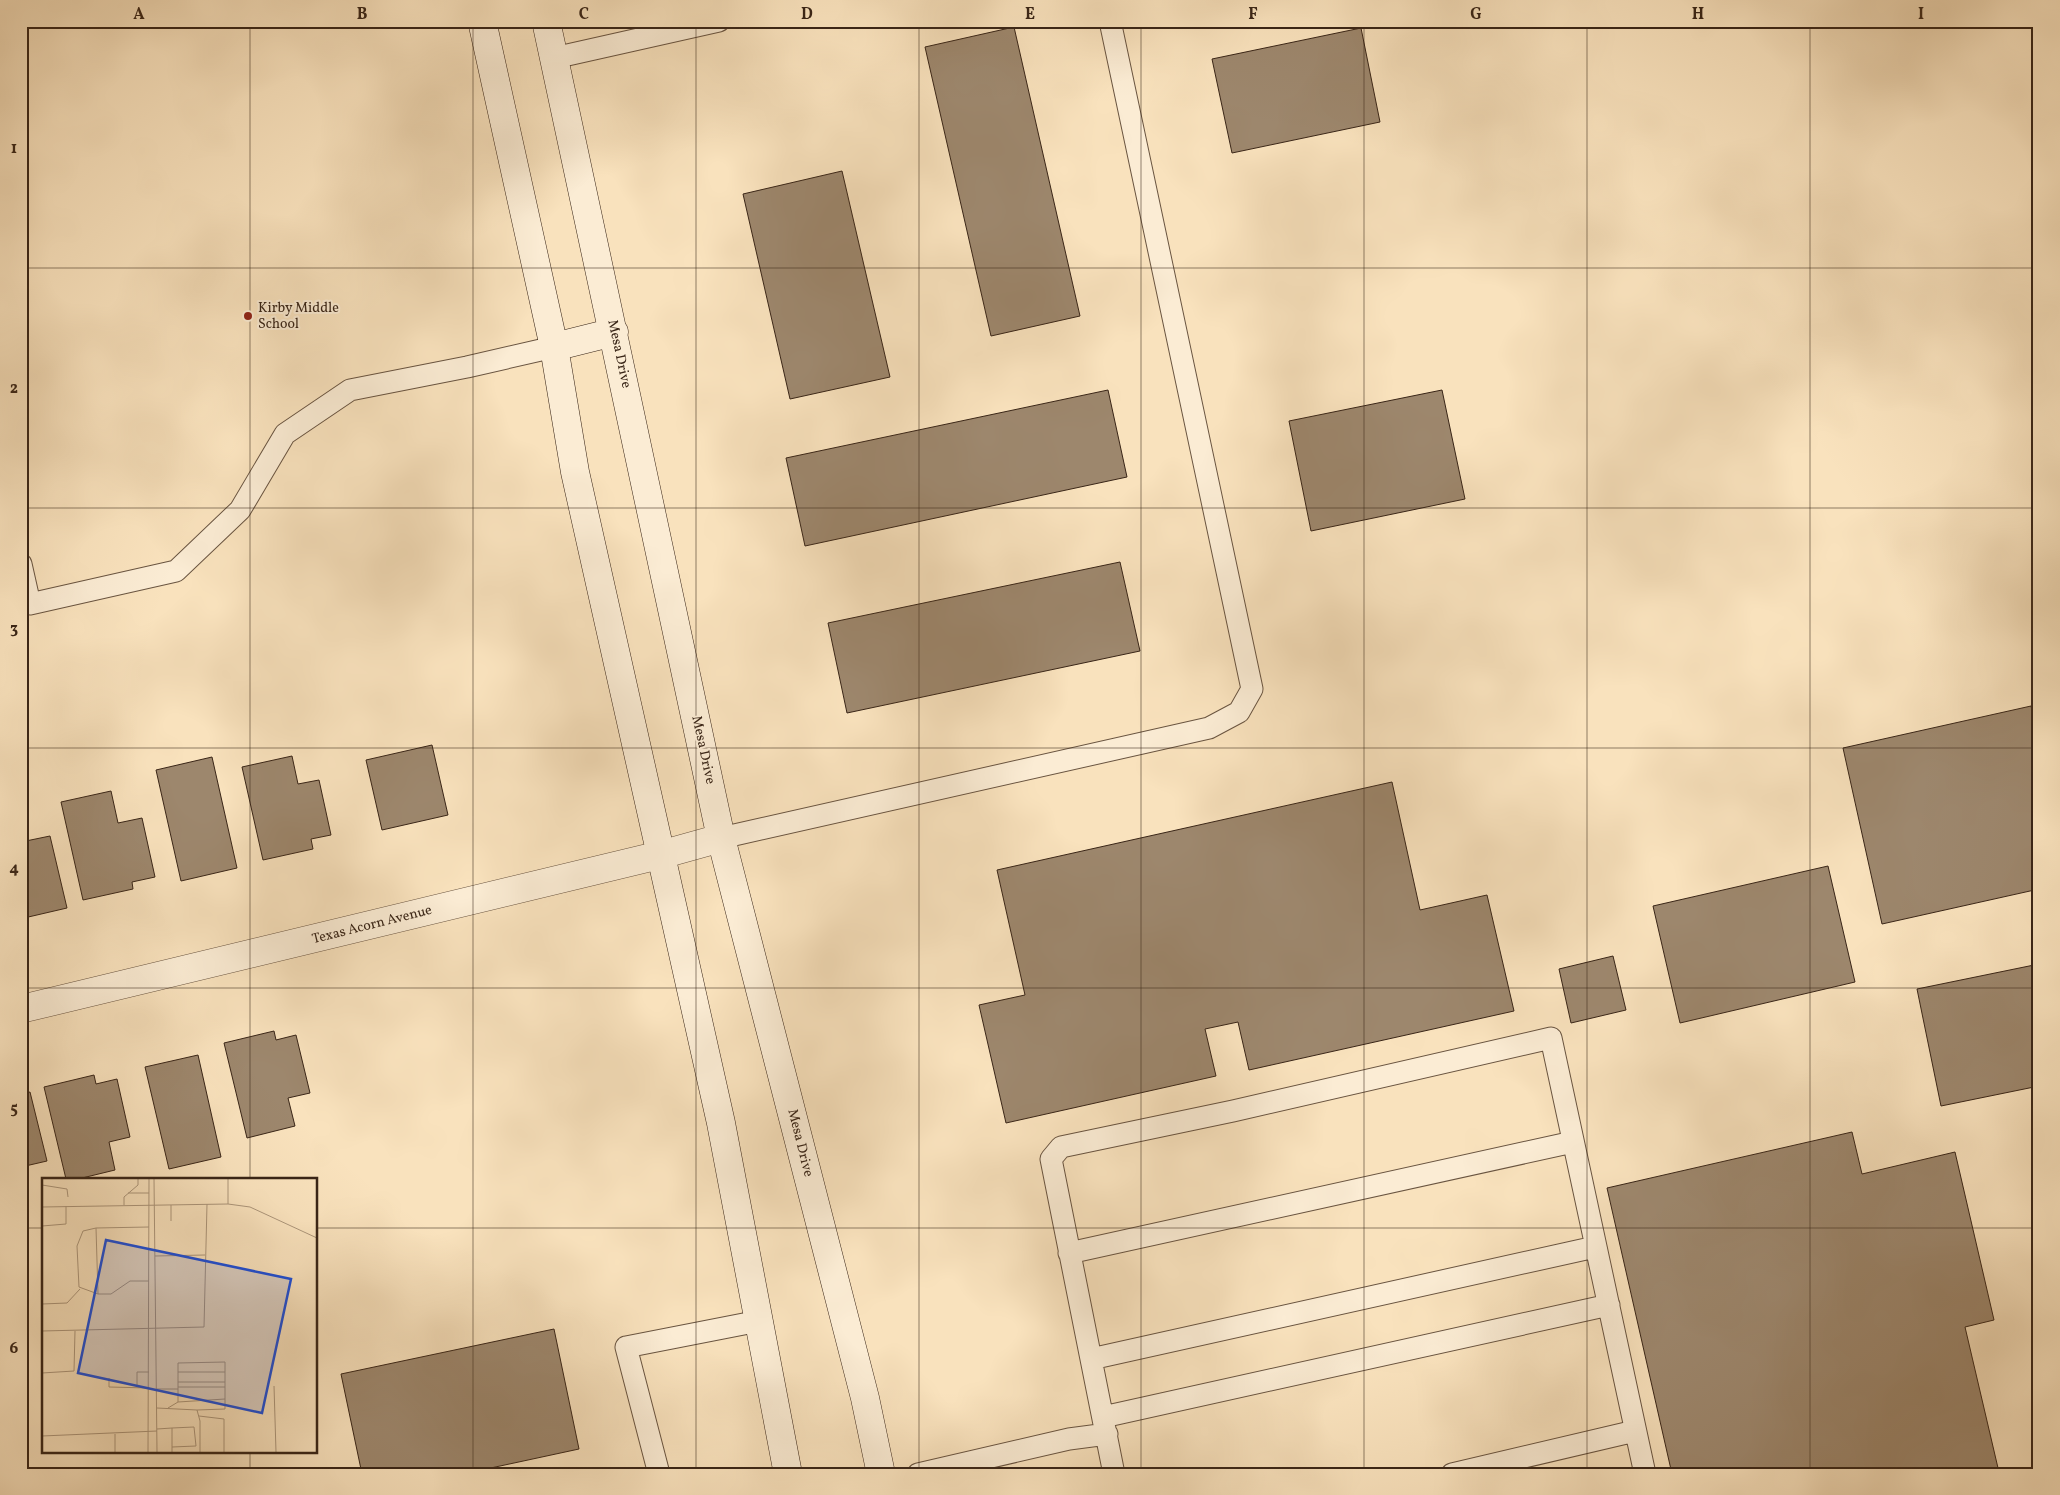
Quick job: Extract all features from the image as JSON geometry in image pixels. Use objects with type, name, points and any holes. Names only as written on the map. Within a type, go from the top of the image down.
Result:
[{"type":"main road","points":[[482,21],[554,346],[575,472],[721,1123],[788,1474]]},
{"type":"main road","name":"Mesa Drive","points":[[546,21],[721,838],[865,1398],[881,1474]]},
{"type":"main road","points":[[554,346],[614,332]]},
{"type":"main road","name":"Texas Acorn Avenue","points":[[21,1009],[660,855],[721,838]]},
{"type":"lane","points":[[554,58],[720,21]]},
{"type":"lane","points":[[721,838],[1209,728],[1239,712],[1252,689],[1110,21]]},
{"type":"lane","points":[[21,564],[26,604],[176,571],[240,510],[285,434],[350,390],[467,367],[554,346]]},
{"type":"lane","points":[[1114,1474],[1051,1159],[1061,1147],[1243,1109],[1550,1038],[1645,1474]]},
{"type":"lane","points":[[1069,1253],[1573,1142]]},
{"type":"lane","points":[[1091,1359],[1595,1247]]},
{"type":"lane","points":[[918,1474],[1068,1439],[1105,1425],[1609,1305]]},
{"type":"lane","points":[[659,1474],[626,1347],[759,1321]]},
{"type":"lane","points":[[1452,1474],[1635,1430]]},
{"type":"building","points":[[1014,27],[1080,316],[991,336],[925,47]]},
{"type":"building","points":[[1361,28],[1380,122],[1232,153],[1212,59]]},
{"type":"building","points":[[842,171],[890,377],[790,399],[743,194]]},
{"type":"building","points":[[1108,390],[1127,477],[805,546],[786,458]]},
{"type":"building","points":[[1442,390],[1465,499],[1311,531],[1289,421]]},
{"type":"building","points":[[1120,562],[1140,651],[847,713],[828,623]]},
{"type":"building","points":[[2031,706],[2039,742],[2039,889],[1882,924],[1843,748]]},
{"type":"building","points":[[432,745],[448,815],[382,830],[366,760]]},
{"type":"building","points":[[292,756],[298,784],[319,780],[331,835],[311,839],[313,849],[263,860],[242,767]]},
{"type":"building","points":[[212,757],[237,868],[181,881],[156,770]]},
{"type":"building","points":[[1392,782],[1420,910],[1487,895],[1514,1011],[1249,1070],[1238,1022],[1205,1029],[1216,1076],[1006,1123],[979,1005],[1025,995],[997,870]]},
{"type":"building","points":[[111,791],[118,823],[142,818],[155,877],[132,882],[133,889],[83,900],[61,802]]},
{"type":"building","points":[[50,836],[67,908],[24,918],[21,906],[21,842]]},
{"type":"building","points":[[1828,866],[1855,982],[1680,1023],[1653,906]]},
{"type":"building","points":[[1613,956],[1626,1010],[1571,1023],[1559,969]]},
{"type":"building","points":[[2039,964],[2039,1086],[1941,1106],[1917,989]]},
{"type":"building","points":[[274,1031],[276,1040],[296,1035],[310,1093],[288,1098],[295,1126],[247,1138],[224,1043]]},
{"type":"building","points":[[198,1055],[221,1157],[169,1169],[145,1067]]},
{"type":"building","points":[[94,1075],[96,1084],[117,1079],[130,1137],[109,1142],[115,1170],[82,1178],[66,1178],[44,1087]]},
{"type":"building","points":[[30,1092],[47,1161],[21,1167],[21,1094]]},
{"type":"building","points":[[1852,1132],[1862,1174],[1955,1152],[1994,1320],[1965,1327],[1998,1468],[1997,1474],[1672,1474],[1607,1188]]},
{"type":"building","points":[[554,1329],[579,1449],[463,1474],[362,1474],[341,1374]]},
{"type":"place","name":"Kirby Middle School","points":[[248,316]]}]
